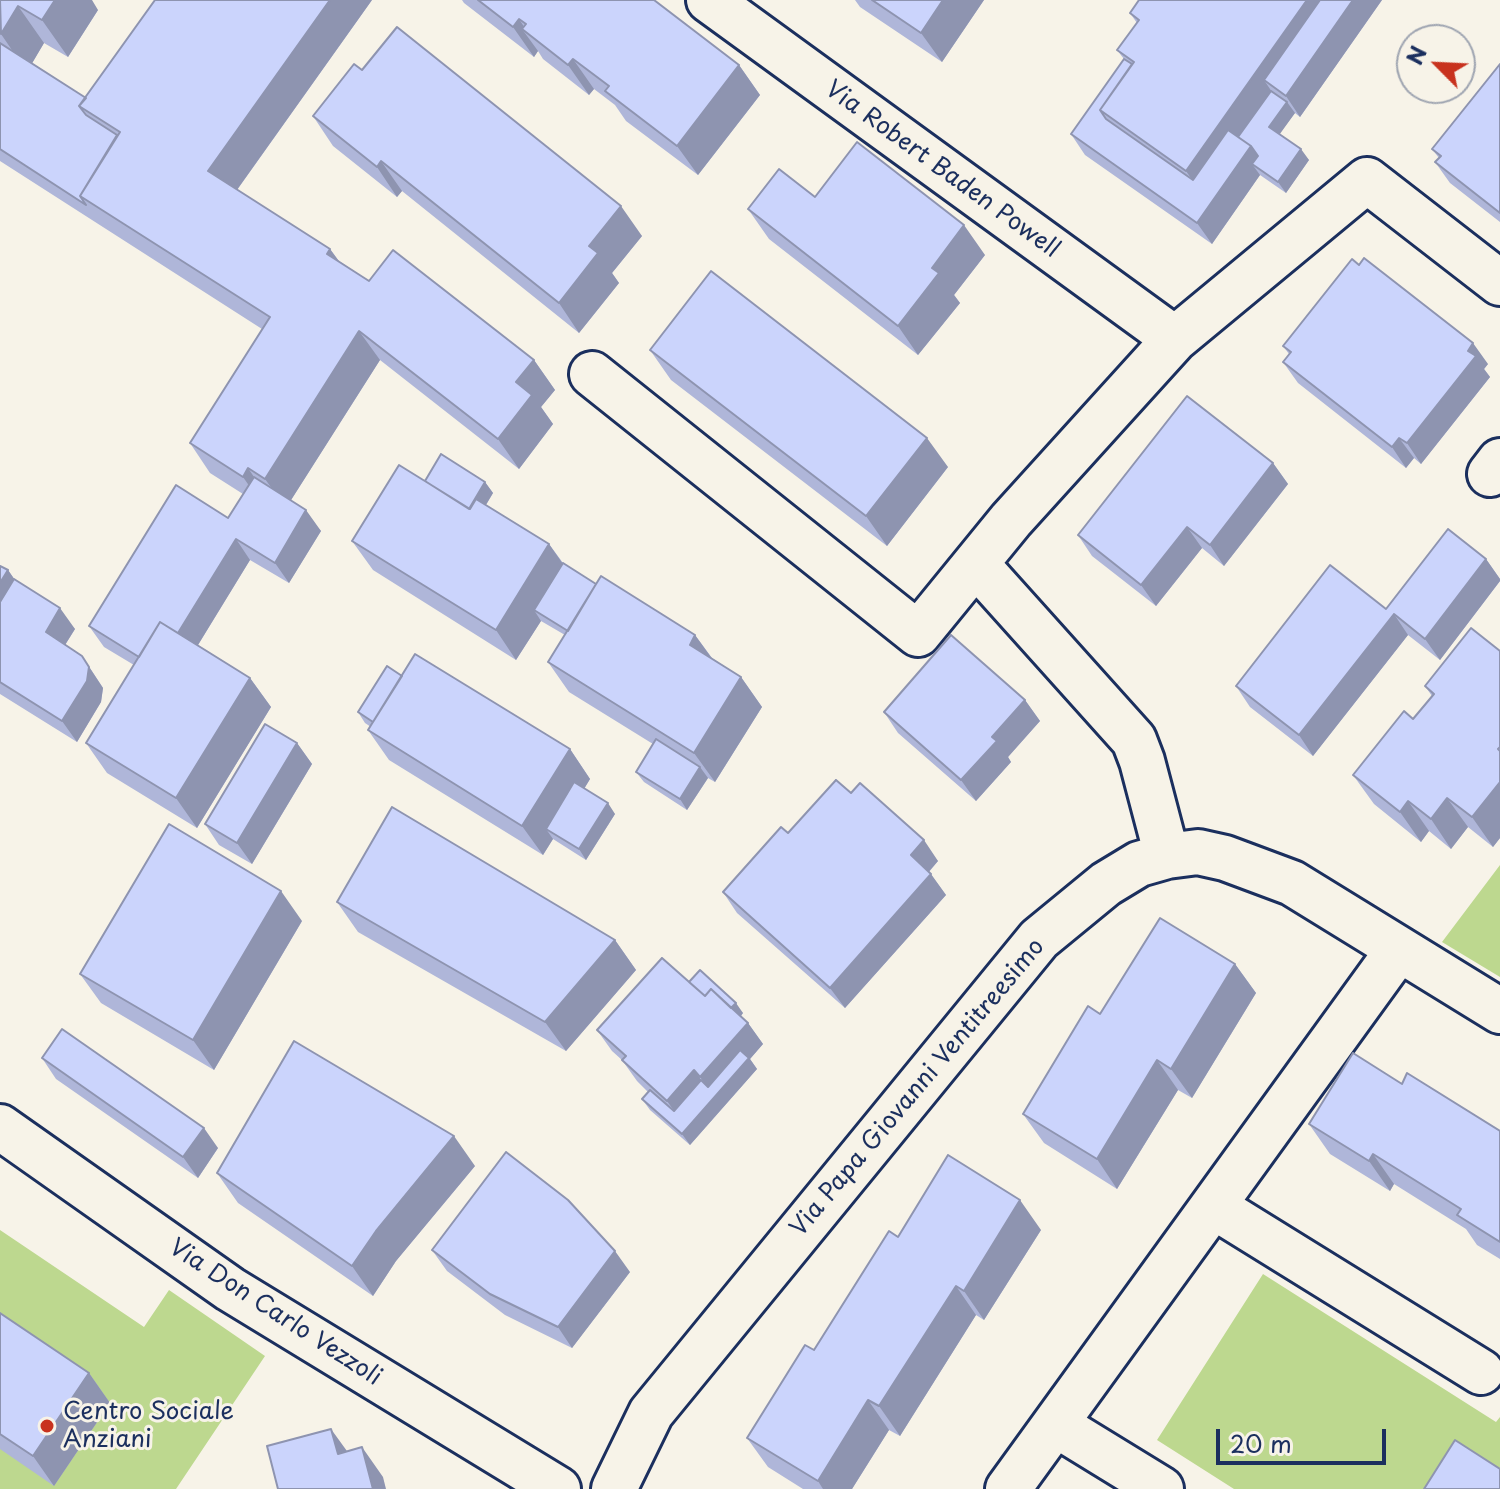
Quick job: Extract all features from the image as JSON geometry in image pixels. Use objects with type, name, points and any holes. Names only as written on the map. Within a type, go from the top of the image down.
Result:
[{"type":"street","name":"Via Robert Baden Powell","points":[[709,0],[1175,339]]},
{"type":"street","points":[[592,374],[918,634],[1011,520],[1175,339],[1367,180],[1500,283]]},
{"type":"street","points":[[976,564],[1134,740],[1167,856]]},
{"type":"street","name":"Via Papa Giovanni Ventitreesimo","points":[[614,1489],[651,1413],[1039,939],[1106,884],[1139,864],[1198,852],[1225,858],[1292,883],[1500,1011]]},
{"type":"street","points":[[1008,1489],[1399,949]]},
{"type":"street","name":"Via Don Carlo Vezzoli","points":[[0,1127],[230,1289],[558,1489]]},
{"type":"street","points":[[1213,1206],[1481,1372]]},
{"type":"street","points":[[1055,1424],[1161,1489]]},
{"type":"green space","points":[[1500,865],[1500,977],[1442,942]]},
{"type":"green space","points":[[0,1230],[144,1327],[169,1290],[265,1356],[176,1489],[0,1489]]},
{"type":"green space","points":[[1263,1274],[1496,1422],[1500,1417],[1500,1489],[1234,1489],[1157,1440]]},
{"type":"building","points":[[0,0],[55,0],[42,20],[18,6],[1,34]]},
{"type":"building","points":[[155,0],[330,0],[208,171],[330,249],[327,254],[369,281],[393,250],[534,360],[516,382],[532,395],[498,439],[359,331],[265,479],[248,468],[243,477],[190,443],[270,317],[80,196],[120,132],[79,106]]},
{"type":"building","points":[[478,0],[654,0],[739,65],[677,146],[605,91],[609,86],[573,59],[568,65],[522,29],[526,24],[519,19],[513,27]]},
{"type":"building","points":[[872,0],[943,0],[921,33]]},
{"type":"building","points":[[1139,0],[1307,0],[1186,171],[1100,110],[1134,62],[1117,50],[1139,20],[1130,13]]},
{"type":"building","points":[[1320,0],[1353,0],[1286,96],[1264,80]]},
{"type":"building","points":[[397,27],[621,206],[589,246],[598,253],[559,303],[381,161],[377,167],[313,116],[354,64],[362,70]]},
{"type":"building","points":[[0,43],[86,98],[79,106],[86,115],[117,135],[80,196],[86,205],[0,149]]},
{"type":"building","points":[[1124,59],[1132,64],[1100,110],[1106,119],[1193,180],[1228,130],[1251,146],[1197,223],[1071,134]]},
{"type":"building","points":[[1500,64],[1500,213],[1435,162],[1441,156],[1432,149],[1468,104],[1476,104],[1476,94]]},
{"type":"building","points":[[1271,91],[1287,102],[1269,127],[1301,149],[1278,182],[1252,164],[1258,156],[1251,146],[1238,137]]},
{"type":"building","points":[[857,142],[964,225],[932,268],[939,273],[898,326],[748,209],[779,169],[815,197]]},
{"type":"building","points":[[1364,258],[1473,343],[1468,351],[1476,356],[1407,443],[1399,438],[1392,447],[1283,362],[1291,352],[1283,346],[1352,259],[1359,265]]},
{"type":"building","points":[[711,271],[927,438],[866,516],[650,350]]},
{"type":"building","points":[[1187,396],[1273,463],[1210,545],[1187,527],[1141,585],[1078,535]]},
{"type":"building","points":[[441,454],[485,482],[469,509],[425,481]]},
{"type":"building","points":[[399,465],[470,509],[476,499],[549,544],[496,630],[352,541]]},
{"type":"building","points":[[254,477],[306,510],[275,563],[236,539],[178,633],[160,622],[139,657],[89,626],[176,485],[228,518]]},
{"type":"building","points":[[1448,529],[1486,559],[1425,639],[1394,614],[1299,735],[1236,686],[1330,565],[1386,609]]},
{"type":"building","points":[[563,563],[596,584],[568,631],[534,610]]},
{"type":"building","points":[[0,566],[8,570],[0,583]]},
{"type":"building","points":[[601,576],[695,635],[690,645],[741,677],[694,753],[548,662]]},
{"type":"building","points":[[14,579],[60,608],[46,632],[82,656],[89,667],[87,681],[62,721],[0,682],[0,602]]},
{"type":"building","points":[[160,622],[250,678],[176,798],[86,743]]},
{"type":"building","points":[[1471,628],[1500,651],[1500,782],[1472,817],[1447,798],[1431,819],[1408,801],[1400,812],[1353,775],[1404,711],[1413,719],[1434,694],[1425,686]]},
{"type":"building","points":[[951,635],[1025,700],[992,737],[997,741],[961,780],[884,712]]},
{"type":"building","points":[[415,654],[570,749],[522,826],[368,730]]},
{"type":"building","points":[[387,666],[402,676],[373,722],[358,712]]},
{"type":"building","points":[[265,724],[297,743],[237,843],[205,824]]},
{"type":"building","points":[[656,739],[700,767],[680,799],[636,772]]},
{"type":"building","points":[[836,780],[851,793],[860,783],[924,840],[911,855],[931,874],[830,988],[723,892],[781,827],[788,833]]},
{"type":"building","points":[[574,782],[608,803],[579,849],[546,829]]},
{"type":"building","points":[[392,807],[615,940],[545,1022],[337,902]]},
{"type":"building","points":[[169,824],[281,891],[193,1040],[80,974]]},
{"type":"building","points":[[1160,918],[1235,964],[1171,1069],[1157,1060],[1097,1159],[1023,1114],[1088,1006],[1100,1014]]},
{"type":"building","points":[[662,958],[705,996],[711,989],[748,1023],[700,1077],[694,1070],[667,1101],[622,1060],[626,1056],[597,1030]]},
{"type":"building","points":[[700,970],[736,1003],[731,1008],[711,989],[705,996],[689,982]]},
{"type":"building","points":[[62,1029],[204,1128],[183,1157],[42,1058]]},
{"type":"building","points":[[294,1041],[454,1136],[376,1231],[352,1266],[217,1173]]},
{"type":"building","points":[[740,1050],[749,1058],[682,1134],[642,1099],[650,1090],[674,1111],[701,1080],[708,1087]]},
{"type":"building","points":[[1353,1053],[1402,1084],[1407,1073],[1500,1131],[1500,1242],[1457,1215],[1461,1209],[1373,1154],[1369,1161],[1309,1124]]},
{"type":"building","points":[[506,1152],[568,1200],[615,1251],[558,1327],[490,1294],[432,1250]]},
{"type":"building","points":[[948,1155],[1020,1200],[964,1291],[956,1286],[879,1406],[868,1400],[818,1481],[747,1438],[805,1345],[814,1350],[889,1231],[898,1237]]},
{"type":"building","name":"Centro Sociale Anziani","points":[[0,1313],[89,1373],[33,1456],[0,1434]]},
{"type":"building","points":[[331,1429],[338,1454],[362,1447],[373,1489],[278,1489],[267,1446]]},
{"type":"building","points":[[1455,1440],[1500,1469],[1500,1489],[1424,1489]]},
{"type":"place","name":"Centro Sociale Anziani","points":[[47,1426]]}]
